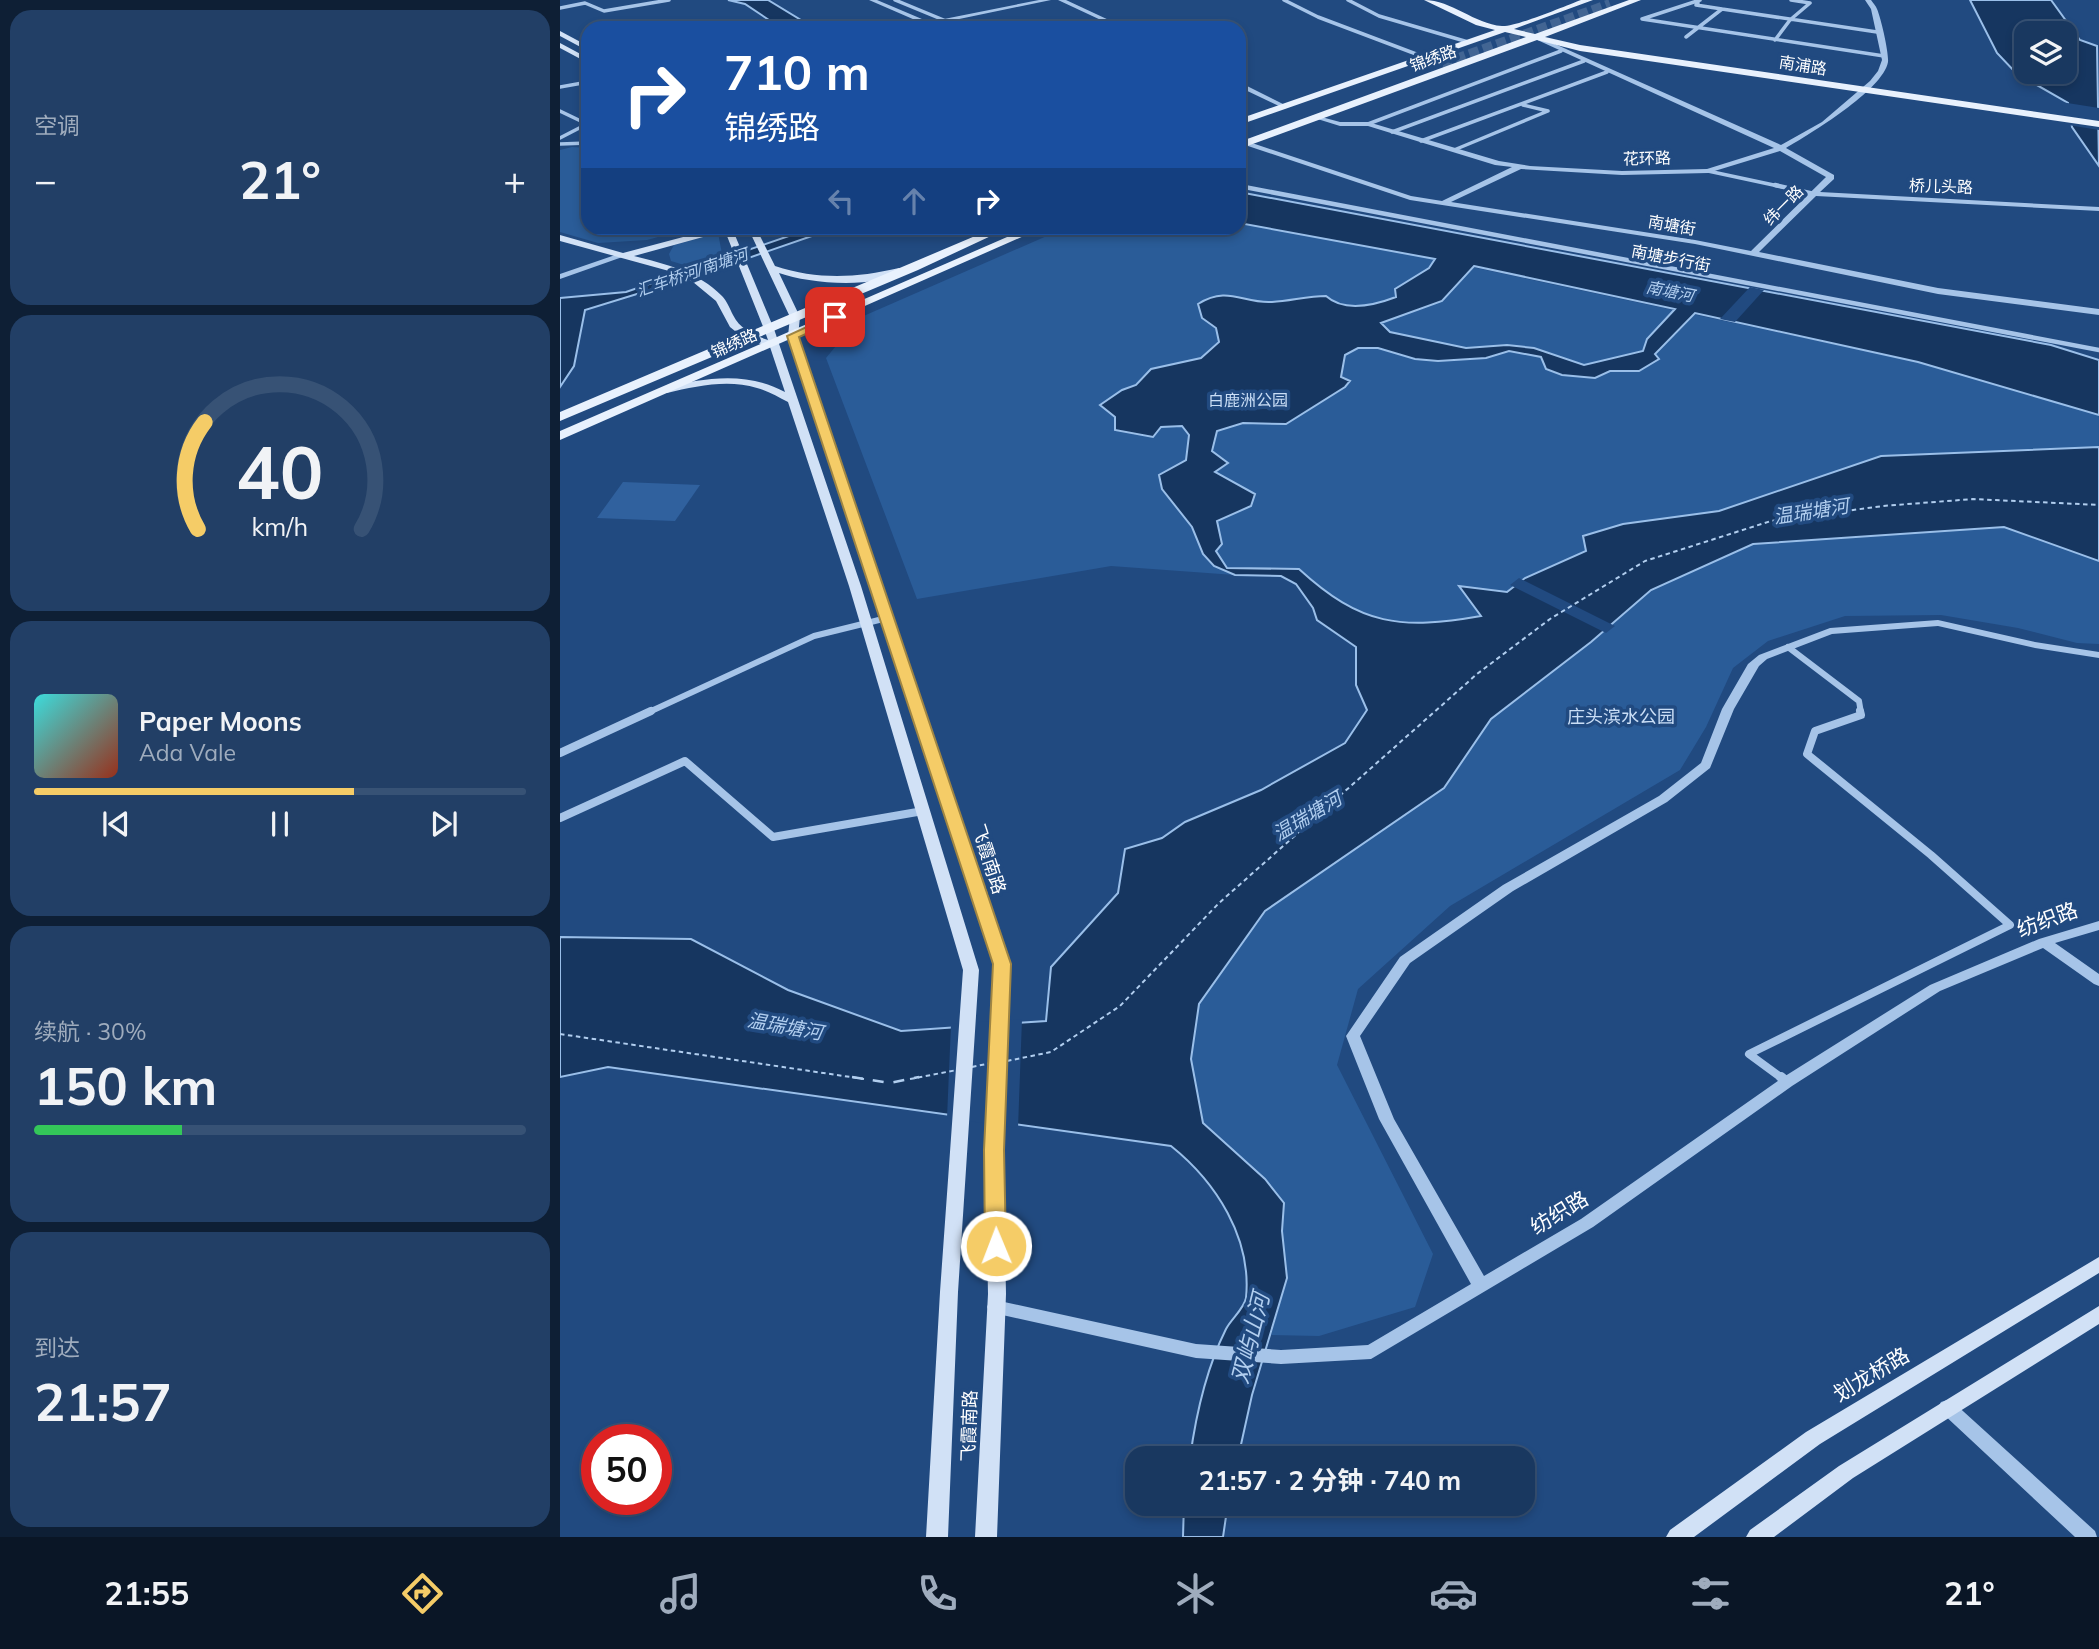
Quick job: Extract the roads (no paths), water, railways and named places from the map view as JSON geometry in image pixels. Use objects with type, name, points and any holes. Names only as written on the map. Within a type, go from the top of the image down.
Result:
[{"type":"main road","name":"南浦路","points":[[1428,0],[1479,23],[1580,48],[1861,90],[2053,113],[2099,115]]},
{"type":"main road","name":"南浦路","points":[[1452,0],[1484,15],[1546,33],[1872,82],[2053,113],[2099,124]]},
{"type":"main road","name":"锦绣路","points":[[1246,139],[1279,120],[1434,61],[1468,42],[1589,0]]},
{"type":"main road","points":[[1607,2],[1622,0]]},
{"type":"main road","name":"锦绣路","points":[[1246,140],[1637,0]]},
{"type":"main road","points":[[560,33],[581,44]]},
{"type":"main road","points":[[560,45],[581,57]]},
{"type":"main road","name":"锦绣路","points":[[1246,119],[1434,61]]},
{"type":"main road","name":"锦绣路","points":[[1246,127],[1434,61]]},
{"type":"main road","points":[[624,255],[707,235]]},
{"type":"main road","name":"飞霞南路","points":[[730,235],[769,329],[771,344],[866,623],[971,970],[957,1156],[937,1537]]},
{"type":"main road","points":[[755,235],[795,317]]},
{"type":"main road","name":"锦绣路","points":[[560,417],[987,235]]},
{"type":"main road","name":"锦绣路","points":[[560,436],[1019,235]]},
{"type":"main road","points":[[560,238],[673,270],[696,280],[720,299],[728,320],[749,337],[771,344]]},
{"type":"main road","points":[[673,243],[666,252],[673,270]]},
{"type":"main road","points":[[767,262],[802,279],[826,282],[858,281],[914,268]]},
{"type":"main road","name":"飞霞南路","points":[[795,317],[793,336],[1002,964],[994,1150],[995,1307],[986,1537]]},
{"type":"main road","points":[[665,390],[705,380],[738,379],[766,385],[790,399]]},
{"type":"main road","name":"划龙桥路","points":[[1677,1537],[1813,1438],[2099,1264]]},
{"type":"main road","points":[[1757,1537],[1846,1472],[2099,1314]]},
{"type":"street","points":[[560,8],[585,3],[604,11],[669,0]]},
{"type":"street","points":[[872,0],[922,21]]},
{"type":"street","points":[[895,0],[945,20]]},
{"type":"street","points":[[939,21],[1048,0]]},
{"type":"street","points":[[1061,0],[1108,21]]},
{"type":"street","points":[[1283,0],[1313,17],[1386,39],[1434,61]]},
{"type":"street","points":[[1348,0],[1379,16],[1468,42]]},
{"type":"street","points":[[1701,0],[1696,5],[1877,32]]},
{"type":"street","points":[[1701,0],[1642,19],[1884,56],[1874,9],[1868,0]]},
{"type":"street","points":[[1775,40],[1790,20],[1810,3],[1793,0]]},
{"type":"street","points":[[1686,37],[1722,9]]},
{"type":"street","points":[[1535,37],[1607,72],[1781,148]]},
{"type":"street","points":[[1368,124],[1561,51]]},
{"type":"street","name":"花环路","points":[[1314,117],[1340,124],[1368,124],[1421,141],[1520,166],[1622,173],[1708,171],[1781,148],[1824,123],[1872,82],[1881,71],[1884,56]]},
{"type":"street","points":[[1392,132],[1584,61]]},
{"type":"street","points":[[1421,141],[1607,72]]},
{"type":"street","points":[[560,88],[581,84]]},
{"type":"street","points":[[1246,88],[1283,106]]},
{"type":"street","points":[[1454,150],[1548,111],[1521,104]]},
{"type":"street","points":[[560,111],[581,121]]},
{"type":"street","points":[[560,138],[581,127]]},
{"type":"street","points":[[560,144],[581,144]]},
{"type":"street","name":"南塘街","points":[[1246,144],[1410,198],[1754,254],[1938,291],[2099,312]]},
{"type":"street","name":"纬一路","points":[[1754,254],[1831,177],[1781,148]]},
{"type":"street","points":[[1441,204],[1520,166]]},
{"type":"street","points":[[1708,171],[1814,194]]},
{"type":"street","name":"南塘步行街","points":[[1246,187],[2099,351]]},
{"type":"street","name":"桥儿头路","points":[[1814,194],[2099,209]]},
{"type":"street","points":[[560,277],[624,255]]},
{"type":"street","points":[[560,753],[814,636],[887,618]]},
{"type":"street","points":[[1479,1284],[1387,1119],[1353,1036],[1405,960],[1508,888],[1663,799],[1706,765],[1728,709],[1754,664],[1763,657],[1830,631],[1938,623],[2035,645],[2099,655]]},
{"type":"street","points":[[1787,1082],[1749,1054],[2010,925],[1931,855],[1807,754],[1815,731],[1861,715],[1859,701],[1788,647]]},
{"type":"street","points":[[560,818],[685,761],[773,837],[923,811]]},
{"type":"street","name":"纺织路","points":[[995,1307],[1196,1351],[1281,1357],[1371,1352],[1479,1284],[1587,1223],[1787,1082],[1935,988],[2043,942],[2099,925]]},
{"type":"street","points":[[2043,942],[2099,981]]},
{"type":"street","points":[[1947,1408],[2088,1537]]},
{"type":"water","points":[[728,0],[768,0],[802,21],[770,21],[745,4]]},
{"type":"water","points":[[1970,0],[2051,0],[2066,21],[2014,21],[2014,71],[1997,53]]},
{"type":"water","points":[[2077,36],[2080,40],[2097,46],[2099,166],[2072,127],[2068,103],[2035,84],[2077,84]]},
{"type":"water","points":[[1246,193],[2051,345],[2099,360],[2099,415],[1918,362],[1695,313],[1655,354],[1659,359],[1639,371],[1610,371],[1595,378],[1562,375],[1546,369],[1541,357],[1509,351],[1486,358],[1438,361],[1415,359],[1378,348],[1358,348],[1345,355],[1341,377],[1350,381],[1345,387],[1286,424],[1243,423],[1217,431],[1212,451],[1228,463],[1215,472],[1255,494],[1251,506],[1217,521],[1222,544],[1216,551],[1227,568],[1299,569],[1321,588],[1363,613],[1405,622],[1453,620],[1481,616],[1459,586],[1507,592],[1525,578],[1586,551],[1583,536],[1623,524],[1719,511],[1881,456],[2099,447],[2099,561],[2004,527],[1753,544],[1651,590],[1591,642],[1491,719],[1444,788],[1265,911],[1199,1004],[1191,1059],[1203,1123],[1265,1179],[1284,1203],[1282,1231],[1287,1278],[1252,1395],[1241,1446],[1192,1446],[1207,1376],[1226,1329],[1245,1302],[1246,1276],[1237,1233],[1228,1213],[1203,1176],[1171,1146],[608,1067],[560,1077],[560,937],[691,939],[788,990],[901,1031],[1046,1021],[1051,967],[1118,893],[1125,849],[1162,838],[1185,822],[1261,790],[1345,743],[1367,710],[1356,685],[1356,647],[1317,620],[1313,608],[1296,584],[1281,576],[1235,575],[1214,566],[1203,554],[1192,527],[1162,489],[1159,475],[1186,460],[1189,435],[1182,426],[1161,427],[1153,437],[1115,430],[1115,417],[1100,405],[1122,390],[1136,385],[1151,369],[1201,358],[1219,342],[1216,328],[1202,318],[1198,304],[1209,299],[1227,296],[1272,302],[1326,296],[1351,306],[1370,305],[1396,297],[1395,289],[1429,268],[1435,259],[1246,224]],"holes":[[[1474,266],[1675,309],[1647,339],[1643,351],[1584,365],[1534,348],[1507,345],[1466,348],[1390,332],[1381,323],[1442,301]]]},
{"type":"water","name":"汇车桥河/南塘河","points":[[792,235],[815,235],[585,310],[574,366],[560,387],[560,298],[626,292]]},
{"type":"water","points":[[1184,1516],[1226,1516],[1223,1537],[1183,1537]]},
{"type":"tunnel","points":[[1442,64],[1610,4]]},
{"type":"water label","name":"南塘河","points":[[1670,291]]},
{"type":"water label","name":"温瑞塘河","points":[[1811,511]]},
{"type":"water label","name":"温瑞塘河","points":[[1307,816]]},
{"type":"water label","name":"温瑞塘河","points":[[785,1026]]},
{"type":"water label","name":"双屿山河","points":[[1250,1338]]},
{"type":"park label","name":"白鹿洲公园","points":[[1248,400]]},
{"type":"park label","name":"庄头滨水公园","points":[[1621,716]]}]
